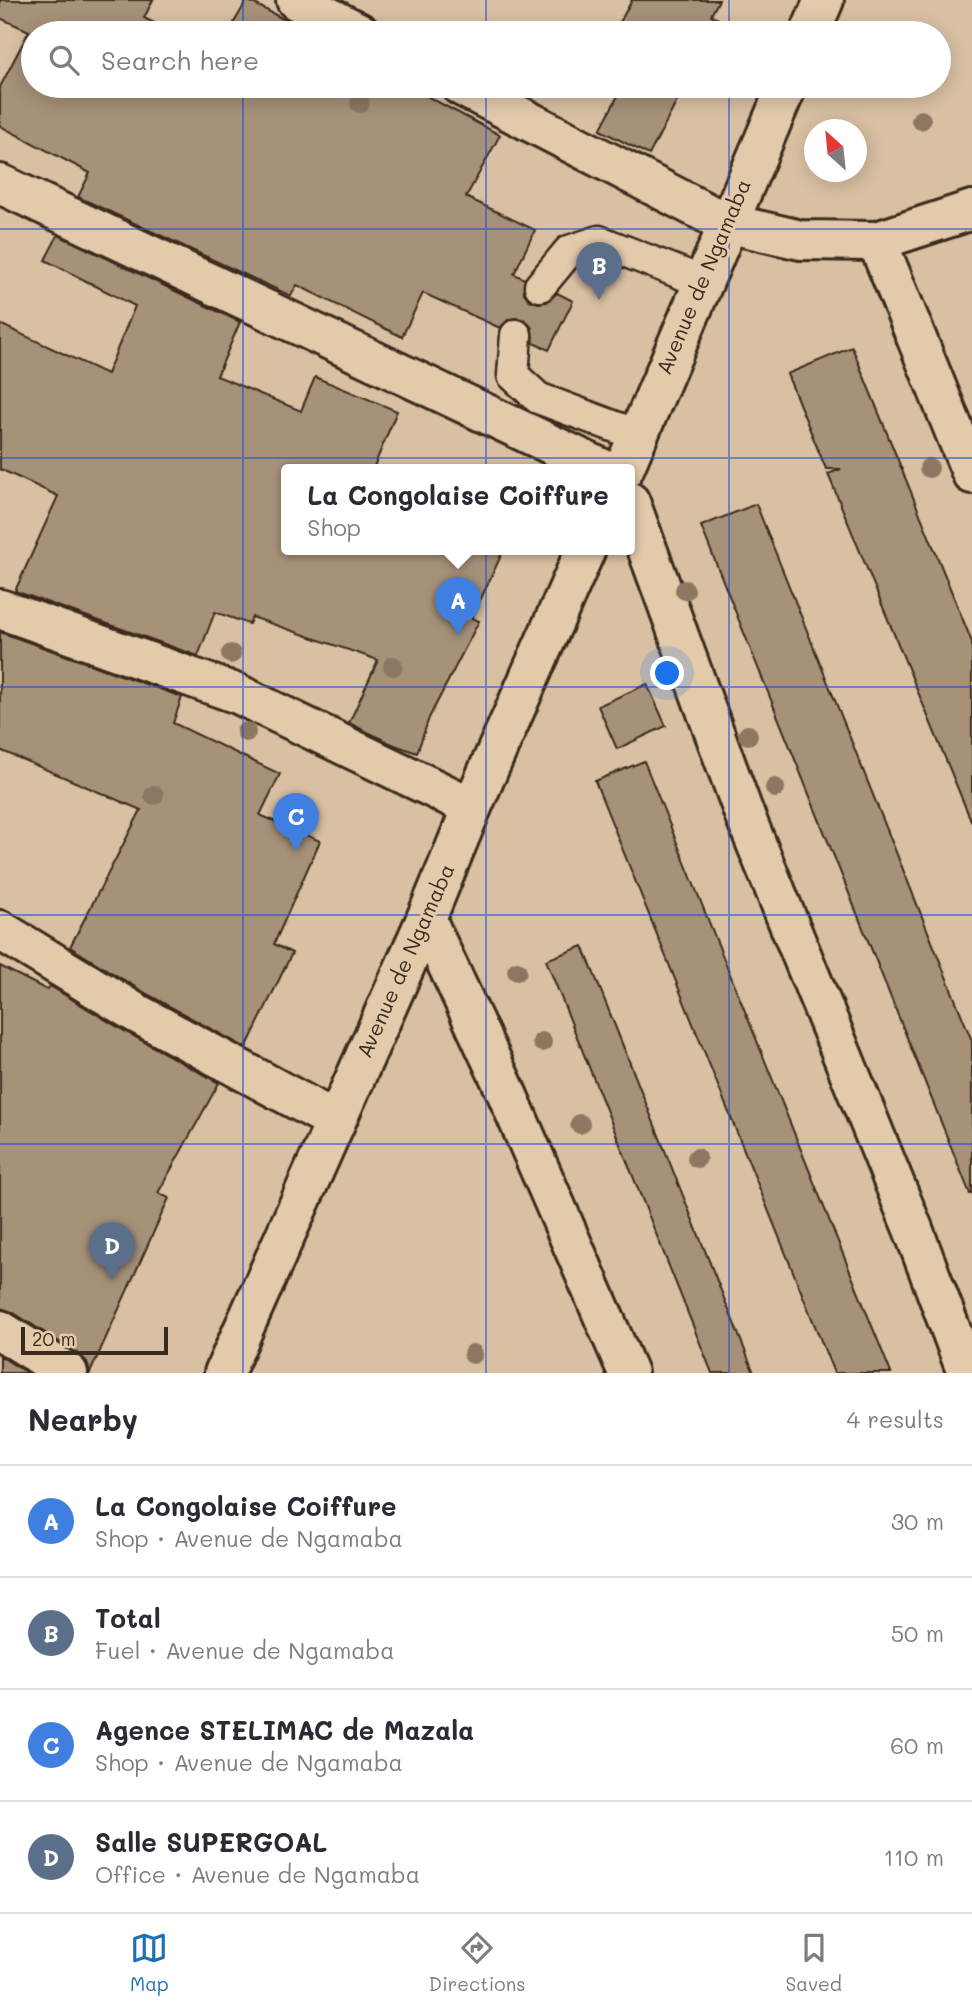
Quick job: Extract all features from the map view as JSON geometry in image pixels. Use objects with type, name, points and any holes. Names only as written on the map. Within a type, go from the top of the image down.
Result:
[{"type":"street","points":[[296,0],[337,21]]},
{"type":"street","points":[[815,21],[824,0]]},
{"type":"street","points":[[484,98],[726,223],[801,240],[877,241],[972,211]]},
{"type":"street","name":"Avenue de Ngamaba","points":[[630,452],[782,98]]},
{"type":"street","points":[[0,184],[592,464]]},
{"type":"street","points":[[877,241],[962,420],[972,474]]},
{"type":"street","points":[[635,518],[743,811],[913,1229],[967,1373]]},
{"type":"street","name":"Avenue de Ngamaba","points":[[224,1373],[426,919],[472,807],[583,555]]},
{"type":"street","points":[[0,609],[238,694],[472,807]]},
{"type":"street","points":[[426,919],[504,1087],[628,1373]]},
{"type":"street","points":[[0,930],[136,1013],[336,1121]]},
{"type":"street","points":[[0,1330],[68,1373]]},
{"type":"lane","points":[[540,286],[569,251],[599,241],[703,282]]},
{"type":"lane","points":[[516,335],[513,375],[538,398],[630,452]]},
{"type":"building","points":[[0,0],[153,0],[144,18],[150,21],[21,21],[21,27],[0,18]]},
{"type":"building","points":[[247,0],[287,21],[235,21]]},
{"type":"building","points":[[632,0],[719,0],[711,15],[719,21],[621,21]]},
{"type":"building","points":[[21,46],[21,98],[431,98],[500,135],[466,197],[535,230],[514,274],[525,279],[524,293],[529,300],[547,302],[557,293],[573,301],[549,350],[533,343],[532,328],[525,320],[509,319],[500,328],[423,293],[402,337],[297,285],[291,296],[78,197],[90,173],[0,126],[0,87]]},
{"type":"building","points":[[617,98],[679,98],[649,155],[600,130]]},
{"type":"building","points":[[58,235],[240,322],[217,376],[301,411],[315,377],[397,411],[375,464],[281,464],[281,555],[501,555],[472,618],[479,621],[429,718],[417,753],[349,723],[378,660],[252,617],[249,624],[215,612],[198,656],[15,591],[58,496],[0,469],[0,324],[107,374],[135,306],[45,260]]},
{"type":"building","points":[[852,347],[972,642],[972,823],[828,474],[841,469],[826,469],[787,374]]},
{"type":"building","points":[[756,504],[972,1041],[972,1194],[701,526]]},
{"type":"building","points":[[0,632],[182,697],[173,723],[280,774],[260,815],[320,841],[274,944],[292,953],[246,1048],[147,994],[70,947],[141,810],[0,750]]},
{"type":"building","points":[[647,684],[666,726],[617,749],[598,706]]},
{"type":"building","points":[[644,761],[891,1373],[834,1373],[595,781]]},
{"type":"building","points":[[583,946],[754,1373],[712,1373],[546,960]]},
{"type":"building","points":[[0,966],[47,990],[50,986],[219,1083],[158,1193],[169,1198],[90,1373],[87,1362],[80,1355],[12,1312],[0,1308]]},
{"type":"building","points":[[0,1356],[27,1373],[0,1373]]},
{"type":"place","name":"Total","points":[[599,300]]},
{"type":"place","name":"La Congolaise Coiffure","points":[[458,635]]},
{"type":"place","name":"Agence STELIMAC de Mazala","points":[[296,851]]},
{"type":"place","name":"Salle SUPERGOAL","points":[[112,1280]]}]
